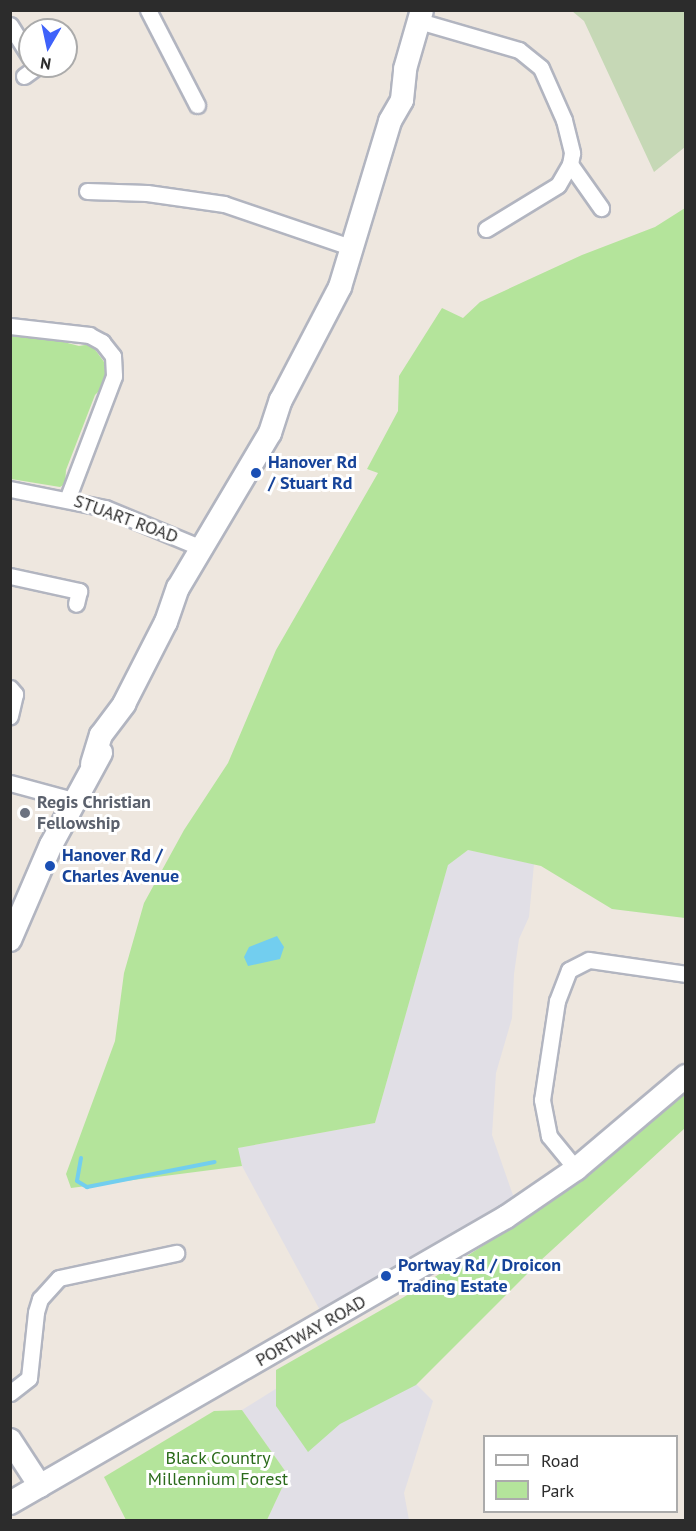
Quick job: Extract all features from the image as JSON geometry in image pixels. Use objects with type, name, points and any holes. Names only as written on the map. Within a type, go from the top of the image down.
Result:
[{"type":"street","points":[[148,10],[197,105]]},
{"type":"street","points":[[11,944],[27,896],[73,800],[92,764],[112,739],[124,704],[166,622],[188,594],[204,549],[244,473],[260,428],[281,400],[348,268],[350,247],[390,121],[390,97],[405,69],[421,16],[519,50],[531,57],[551,84],[564,120],[572,153],[570,164],[558,185],[486,229]]},
{"type":"street","points":[[10,25],[18,39]]},
{"type":"street","points":[[570,164],[601,208]]},
{"type":"street","points":[[87,191],[147,193],[224,204],[350,247]]},
{"type":"street","points":[[10,326],[89,335],[102,342],[113,356],[114,375],[68,497]]},
{"type":"street","name":"STUART ROAD","points":[[10,489],[68,497],[114,511],[204,549]]},
{"type":"street","points":[[10,576],[79,591],[76,604]]},
{"type":"street","points":[[10,688],[15,694],[10,716]]},
{"type":"street","points":[[10,783],[73,800]]},
{"type":"street","points":[[576,1169],[549,1136],[542,1100],[557,1002],[569,970],[589,960],[686,974]]},
{"type":"street","name":"PORTWAY ROAD","points":[[24,1495],[506,1217],[576,1169],[686,1076]]},
{"type":"street","points":[[10,1392],[29,1378],[36,1312],[40,1299],[59,1278],[176,1253]]},
{"type":"street","points":[[10,1440],[24,1495]]},
{"type":"street","points":[[10,1467],[24,1495]]},
{"type":"shaded area","points":[[468,850],[534,864],[529,917],[519,939],[514,974],[512,1018],[496,1073],[492,1135],[515,1201],[322,1314],[242,1166],[237,1148],[375,1123],[448,864]]},
{"type":"shaded area","points":[[365,1333],[433,1401],[404,1493],[409,1520],[267,1520],[288,1475],[242,1410]]},
{"type":"green space","points":[[572,11],[685,11],[685,147],[654,172],[584,21]]},
{"type":"green space","points":[[685,208],[685,918],[612,909],[541,866],[468,850],[448,865],[375,1123],[238,1148],[242,1166],[71,1188],[66,1174],[115,1041],[124,973],[144,903],[184,830],[228,763],[276,650],[378,473],[367,469],[398,411],[399,376],[442,308],[463,318],[480,302],[582,255],[655,227]]},
{"type":"green space","points":[[37,335],[79,346],[91,344],[107,366],[103,387],[95,395],[66,470],[65,484],[60,487],[11,479],[11,336]]},
{"type":"green space","points":[[685,1092],[685,1128],[540,1261],[416,1385],[340,1424],[308,1452],[276,1406],[276,1370],[404,1297],[579,1183]]},
{"type":"green space","name":"Black Country Millennium Forest","points":[[242,1410],[288,1475],[267,1520],[126,1520],[104,1477],[214,1411]]},
{"type":"water","points":[[277,936],[284,947],[280,959],[248,966],[244,957],[249,947]]},
{"type":"waterway","points":[[81,1158],[77,1181],[87,1187],[215,1162]]},
{"type":"place","name":"Hanover Rd / Stuart Rd","points":[[256,473]]},
{"type":"place","name":"Regis Christian Fellowship","points":[[25,813]]},
{"type":"place","name":"Hanover Rd / Charles Avenue","points":[[50,866]]},
{"type":"place","name":"Portway Rd / Droicon Trading Estate","points":[[386,1276]]}]
